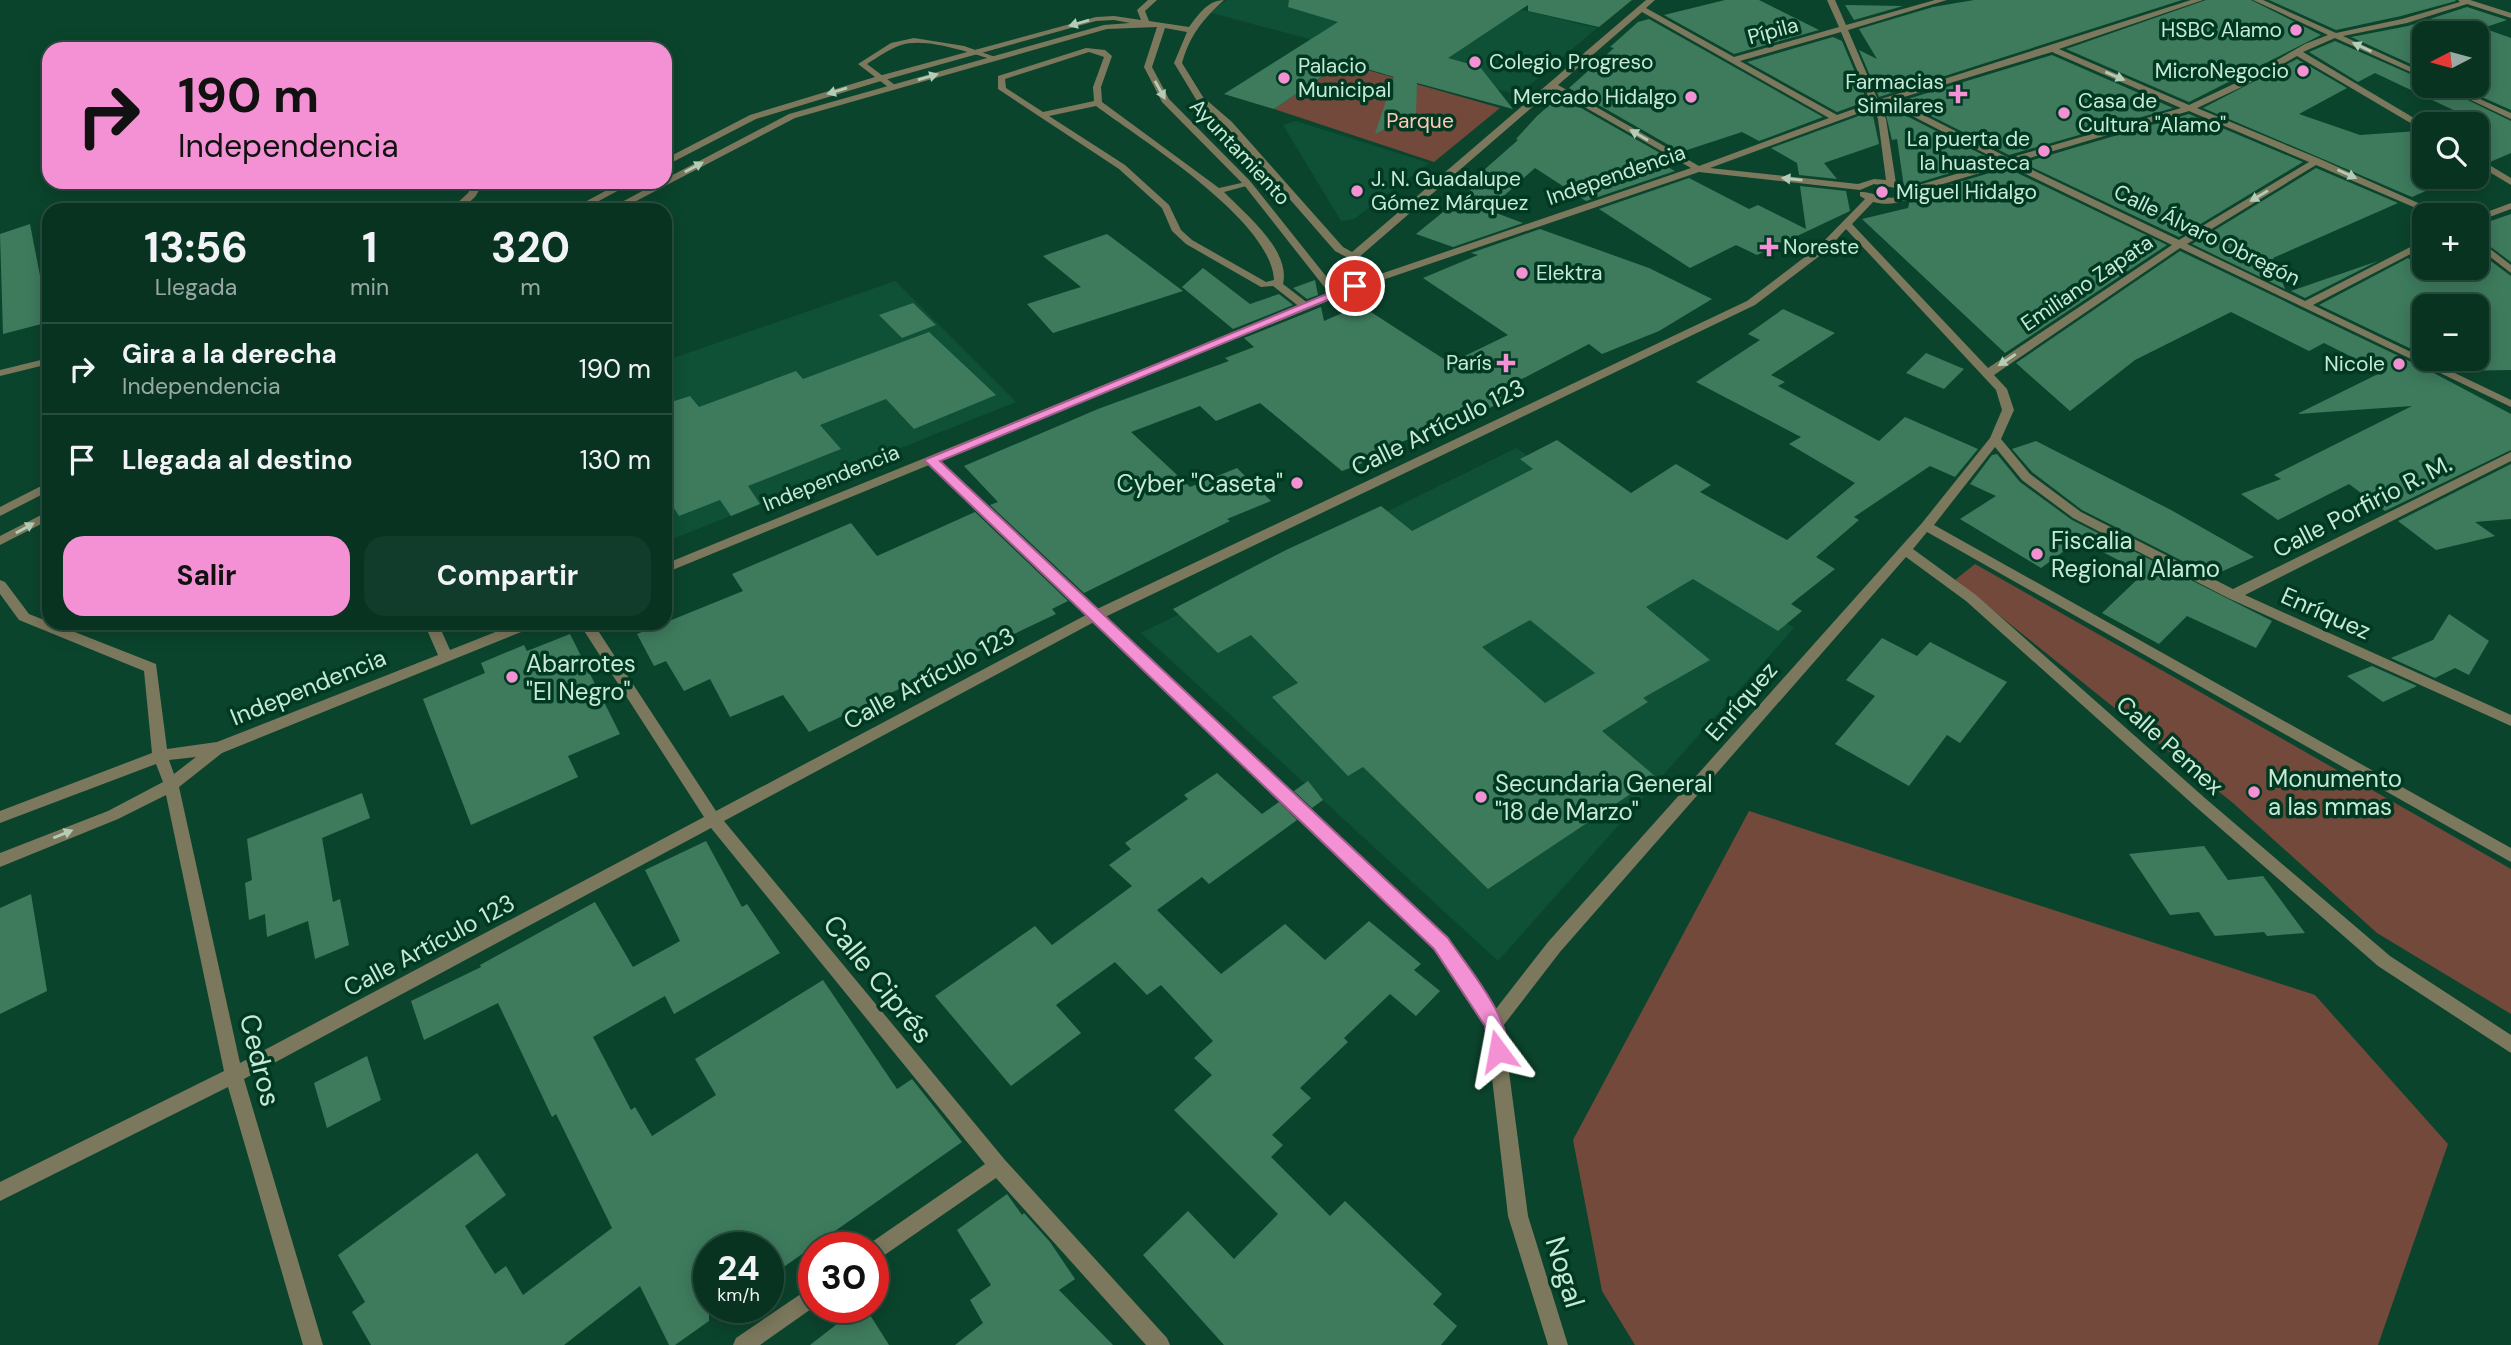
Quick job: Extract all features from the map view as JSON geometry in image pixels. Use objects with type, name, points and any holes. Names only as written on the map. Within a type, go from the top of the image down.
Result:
[{"type":"street","points":[[1144,0],[1141,10],[1146,24]]},
{"type":"street","points":[[1141,10],[1153,0]]},
{"type":"street","points":[[672,159],[753,117],[878,79],[1096,19],[1114,18],[1191,30],[1204,10],[1220,0]]},
{"type":"street","points":[[1355,286],[1353,257],[1554,86],[1650,0]]},
{"type":"street","points":[[1831,0],[1844,31],[1882,102],[1891,183]]},
{"type":"street","name":"Pípila","points":[[1733,60],[1844,31],[1943,0]]},
{"type":"street","name":"Independencia","points":[[672,566],[1355,286],[1698,169],[1882,102],[2199,0]]},
{"type":"street","points":[[2257,0],[2412,70]]},
{"type":"street","points":[[1554,86],[1698,169],[1860,187],[1866,182],[1891,183],[1905,192],[2189,108],[2308,46],[2337,35],[2404,21],[2465,1],[2511,16]]},
{"type":"street","points":[[1641,8],[1835,118]]},
{"type":"street","points":[[672,179],[792,116],[1107,27],[1146,24]]},
{"type":"street","name":"Ayuntamiento","points":[[1161,27],[1148,67],[1165,100],[1247,183],[1335,294]]},
{"type":"street","name":"Ayuntamiento","points":[[1191,30],[1183,42],[1178,63],[1193,90],[1229,124],[1339,249],[1353,257]]},
{"type":"street","points":[[892,87],[878,79],[862,64],[889,47],[909,40],[979,51],[994,58]]},
{"type":"street","points":[[2052,49],[2413,203]]},
{"type":"street","points":[[1098,103],[1097,88],[1108,56],[1102,52],[1089,50],[1001,78],[1002,89],[1122,167],[1166,207],[1177,231],[1189,242],[1265,285],[1276,284],[1305,306]]},
{"type":"street","points":[[2298,53],[2412,121]]},
{"type":"street","points":[[2471,98],[2511,116]]},
{"type":"street","name":"Calle Álvaro Obregón","points":[[1882,102],[2511,404]]},
{"type":"street","points":[[1044,114],[1098,103],[1217,191],[1256,232],[1273,255],[1280,267],[1279,282],[1276,284]]},
{"type":"street","name":"Emiliano Zapata","points":[[1987,374],[2180,244],[2317,161]]},
{"type":"street","points":[[2489,168],[2511,182]]},
{"type":"street","points":[[1217,191],[1247,183]]},
{"type":"street","points":[[1860,187],[1864,195],[1871,198],[1896,202],[1904,198],[1905,192]]},
{"type":"street","points":[[463,203],[475,189]]},
{"type":"street","points":[[588,203],[616,189]]},
{"type":"street","points":[[625,203],[652,189]]},
{"type":"street","name":"Calle Artículo 123","points":[[0,1192],[234,1075],[1095,616],[1751,303],[1822,249],[1871,198]]},
{"type":"street","points":[[2489,214],[2511,206]]},
{"type":"street","name":"Enríquez","points":[[1494,1024],[1554,947],[1926,526],[1995,439],[2008,410],[2001,389],[1847,224]]},
{"type":"street","points":[[2306,304],[2412,249]]},
{"type":"street","points":[[2489,252],[2511,270]]},
{"type":"street","points":[[33,363],[42,358]]},
{"type":"street","points":[[0,373],[42,362]]},
{"type":"street","points":[[2492,395],[2511,390]]},
{"type":"street","name":"Enríquez","points":[[1995,439],[2026,477],[2054,500],[2117,536],[2233,595],[2511,721]]},
{"type":"street","name":"Calle Porfirio R. M.","points":[[2233,595],[2511,456]]},
{"type":"street","points":[[931,460],[1441,943],[1494,1024]]},
{"type":"street","points":[[0,512],[42,490]]},
{"type":"street","points":[[0,541],[42,519]]},
{"type":"street","points":[[1926,526],[2511,856]]},
{"type":"street","name":"Calle Pemex","points":[[1905,550],[1971,598],[2201,803],[2384,961],[2511,1045]]},
{"type":"street","name":"Cedros","points":[[0,585],[24,617],[42,624]]},
{"type":"street","name":"Cedros","points":[[57,630],[152,668],[160,756],[170,785],[234,1075],[313,1345]]},
{"type":"street","points":[[434,630],[446,657]]},
{"type":"street","name":"Independencia","points":[[0,817],[160,756],[218,748],[514,630]]},
{"type":"street","name":"Calle Ciprés","points":[[591,630],[713,819],[998,1166],[1160,1345]]},
{"type":"street","name":"Independencia","points":[[0,860],[113,814],[170,785],[218,748]]},
{"type":"street","name":"Nogal","points":[[1494,1024],[1518,1216],[1558,1345]]},
{"type":"street","points":[[889,1242],[998,1166]]},
{"type":"street","points":[[743,1345],[798,1306]]},
{"type":"shaded area","name":"Colegio Progreso","points":[[1227,0],[1481,0],[1597,28],[1518,95],[1208,12]]},
{"type":"shaded area","name":"J. N. Guadalupe Gómez Márquez","points":[[1296,121],[1429,163],[1354,219],[1341,221],[1283,125]]},
{"type":"shaded area","points":[[895,281],[1016,402],[672,539],[672,359]]},
{"type":"shaded area","name":"Secundaria General \"18 de Marzo\"","points":[[1516,448],[1794,628],[1498,961],[1141,633]]},
{"type":"green space","name":"Parque","points":[[1343,63],[1500,108],[1434,162],[1274,109]]},
{"type":"green space","points":[[1975,564],[2511,869],[2511,1014],[2377,933],[2233,803],[1955,580]]},
{"type":"green space","points":[[1749,811],[2315,995],[2448,1144],[2378,1345],[1635,1345],[1602,1291],[1573,1140]]},
{"type":"building","points":[[1289,0],[1632,0],[1599,27],[1528,11],[1528,5],[1448,58],[1480,67],[1513,109],[1417,83],[1416,113],[1375,134],[1394,77],[1344,62],[1274,109],[1224,94],[1338,22],[1288,7]]},
{"type":"building","points":[[1725,0],[1759,0],[1819,30],[1734,54],[1664,15]]},
{"type":"building","points":[[1974,0],[2182,0],[1879,97],[1859,50],[1877,59],[1859,29],[1933,7]]},
{"type":"building","points":[[2206,0],[2251,0],[2321,35],[2189,102],[2066,49]]},
{"type":"building","points":[[2269,0],[2455,0],[2456,1],[2336,30]]},
{"type":"building","points":[[1845,5],[1903,6],[1854,20]]},
{"type":"building","points":[[2467,7],[2507,20],[2489,26],[2489,21],[2424,21]]},
{"type":"building","name":"Mercado Hidalgo","points":[[1649,19],[1823,117],[1759,141],[1742,132],[1681,152],[1569,88],[1614,48],[1610,47],[1638,22]]},
{"type":"building","points":[[2412,25],[2412,65],[2351,37]]},
{"type":"building","points":[[2489,30],[2511,38],[2511,110],[2484,98],[2489,98]]},
{"type":"building","points":[[1833,37],[1842,41],[1867,101],[1837,112],[1747,62]]},
{"type":"building","points":[[2335,41],[2412,75],[2412,90],[2375,73],[2358,82],[2309,52]]},
{"type":"building","points":[[2052,55],[2173,108],[2009,155],[1901,101]]},
{"type":"building","points":[[2297,59],[2347,88],[2299,114],[2360,135],[2412,131],[2412,189],[2430,189],[2412,197],[2203,108]]},
{"type":"building","points":[[1560,96],[1667,157],[1661,159],[1667,162],[1662,164],[1675,171],[1586,201],[1535,168],[1488,210],[1523,223],[1453,247],[1416,234],[1479,183],[1468,184],[1518,140],[1516,139],[1537,116]]},
{"type":"building","points":[[2428,98],[2464,98],[2511,121],[2511,153],[2489,162],[2489,112],[2458,112]]},
{"type":"building","points":[[1887,106],[1993,160],[1904,187],[1897,139],[1892,140],[1884,107]]},
{"type":"building","points":[[1872,111],[1879,144],[1824,163],[1837,179],[1799,175],[1797,163],[1771,148]]},
{"type":"building","points":[[2189,114],[2303,162],[2179,237],[2023,163]]},
{"type":"building","points":[[2007,168],[2167,245],[2005,353],[1862,219],[1908,208],[1911,196]]},
{"type":"building","points":[[2316,168],[2398,203],[2273,258],[2285,289],[2192,244]]},
{"type":"building","points":[[1689,178],[1749,209],[1758,205],[1806,229],[1800,186],[1846,191],[1850,211],[1757,255],[1736,245],[1690,268],[1599,209]]},
{"type":"building","points":[[2511,214],[2511,262],[2489,246],[2489,222]]},
{"type":"building","points":[[30,224],[42,286],[42,324],[3,334],[0,234]]},
{"type":"building","points":[[1540,229],[1649,268],[1712,299],[1659,331],[1602,354],[1589,344],[1497,392],[1507,398],[1472,418],[1460,423],[1452,419],[1380,452],[1383,455],[1342,471],[1260,403],[1216,421],[1200,406],[1131,432],[1190,487],[1237,468],[1271,501],[1227,519],[1230,521],[1084,593],[990,505],[998,502],[964,466],[1098,409],[1229,361],[1225,358],[1254,347],[1244,338],[1321,307],[1324,321],[1360,305],[1450,363],[1508,335],[1423,278],[1478,255],[1471,253]]},
{"type":"building","points":[[1107,234],[1183,291],[1053,333],[1027,304],[1081,287],[1043,256]]},
{"type":"building","points":[[2180,251],[2412,362],[2412,371],[2430,371],[2511,414],[2511,450],[2385,511],[2349,484],[2278,520],[2241,494],[2281,479],[2274,475],[2412,406],[2297,414],[2382,372],[2324,343],[2309,351],[2231,312],[2135,360],[2070,411],[2016,363]]},
{"type":"building","points":[[2408,258],[2412,260],[2412,280],[2489,280],[2489,260],[2511,276],[2511,370],[2489,370],[2489,294],[2412,294],[2412,349],[2319,305]]},
{"type":"building","points":[[2378,261],[2305,298],[2291,291]]},
{"type":"building","points":[[1203,268],[1250,304],[1279,294],[1293,305],[1233,329],[1182,287]]},
{"type":"building","points":[[1315,280],[1318,295],[1307,299],[1293,288]]},
{"type":"building","points":[[913,303],[936,325],[902,338],[879,315]]},
{"type":"building","name":"Secundaria General \"18 de Marzo\"","points":[[1783,309],[1835,333],[1771,375],[1785,382],[1778,386],[1879,441],[1905,417],[1978,449],[1955,477],[1930,466],[1854,517],[1859,520],[1816,557],[1835,569],[1791,604],[1802,611],[1778,631],[1693,579],[1646,607],[1710,660],[1643,698],[1648,702],[1602,731],[1656,777],[1488,889],[1363,767],[1348,776],[1272,697],[1298,683],[1251,635],[1218,653],[1173,609],[1286,550],[1381,506],[1412,531],[1533,469],[1520,459],[1557,440],[1631,493],[1676,464],[1711,485],[1700,492],[1787,540],[1855,483],[1789,444],[1801,437],[1696,382],[1760,340],[1748,334]],"holes":[[[1530,620],[1595,673],[1545,703],[1482,647]]]},
{"type":"building","points":[[929,332],[996,395],[914,429],[886,399],[820,425],[841,449],[748,486],[760,504],[731,516],[720,500],[679,516],[672,505],[672,402],[690,396],[699,407],[796,371],[803,379]]},
{"type":"building","points":[[1926,353],[1964,369],[1944,389],[1906,373]]},
{"type":"building","points":[[2036,441],[2171,510],[2254,557],[2212,576],[2082,510],[2032,472],[2012,449]]},
{"type":"building","points":[[1997,454],[2020,482],[2072,520],[2272,621],[2256,648],[2187,616],[2159,644],[2102,613],[2144,573],[2079,540],[2041,568],[1960,519],[1996,496],[1970,484],[1992,455]]},
{"type":"building","points":[[2511,464],[2511,519],[2475,522],[2495,536],[2436,550],[2398,521]]},
{"type":"building","points":[[975,512],[1068,601],[1052,609],[1056,614],[809,732],[783,695],[730,717],[710,679],[684,691],[666,661],[654,666],[637,634],[647,630],[672,630],[672,620],[743,591],[732,574],[851,523],[877,556]]},
{"type":"building","points":[[2449,614],[2489,641],[2469,675],[2455,668],[2435,678],[2391,658],[2433,640]]},
{"type":"building","points":[[570,634],[620,734],[568,756],[578,777],[471,825],[423,699],[485,673],[481,663],[524,645],[527,651]]},
{"type":"building","points":[[1882,638],[1917,656],[1930,642],[2007,682],[1960,743],[1947,735],[1909,786],[1835,744],[1875,696],[1846,680]]},
{"type":"building","points":[[2372,666],[2417,686],[2383,702],[2347,676]]},
{"type":"building","points":[[1217,773],[1262,814],[1279,802],[1297,820],[1209,884],[1202,877],[1157,910],[1221,974],[1285,924],[1325,960],[1369,921],[1421,964],[1414,970],[1440,991],[1416,1016],[1390,994],[1344,1038],[1348,1042],[1300,1088],[1311,1098],[1272,1135],[1283,1145],[1271,1157],[1330,1216],[1345,1201],[1442,1294],[1433,1304],[1457,1326],[1441,1345],[1224,1345],[1143,1255],[1188,1211],[1234,1259],[1278,1214],[1174,1110],[1212,1075],[1194,1058],[1213,1041],[1161,985],[1147,995],[1115,962],[1056,1005],[1081,1033],[1011,1086],[935,996],[1035,926],[1052,945],[1132,886],[1109,865],[1131,849],[1125,843],[1188,799],[1184,795]]},
{"type":"building","points":[[1308,781],[1323,800],[1312,808],[1294,791]]},
{"type":"building","points":[[362,793],[370,818],[322,838],[333,902],[340,899],[349,945],[315,959],[308,921],[267,937],[265,914],[249,920],[245,883],[252,880],[247,839]]},
{"type":"building","points":[[706,841],[742,907],[747,904],[780,953],[674,1014],[665,996],[593,1037],[631,1110],[635,1107],[652,1136],[716,1095],[695,1059],[823,980],[897,1089],[912,1079],[962,1142],[834,1232],[798,1232],[798,1257],[784,1267],[784,1232],[693,1232],[693,1323],[706,1323],[675,1345],[669,1345],[640,1286],[564,1345],[371,1345],[352,1312],[365,1302],[338,1255],[477,1153],[506,1195],[465,1226],[495,1274],[506,1266],[523,1295],[612,1228],[556,1114],[552,1117],[498,1003],[424,1040],[411,1001],[481,967],[480,965],[595,902],[633,967],[680,941],[645,870]]},
{"type":"building","points":[[2204,846],[2228,880],[2263,876],[2305,933],[2267,936],[2264,932],[2215,936],[2199,912],[2170,915],[2129,854]]},
{"type":"building","points":[[31,894],[47,991],[0,1014],[0,908]]},
{"type":"building","points":[[367,1056],[381,1100],[327,1128],[314,1083]]},
{"type":"building","points":[[1007,1194],[1022,1215],[1024,1213],[1050,1242],[1075,1279],[1059,1290],[1113,1345],[955,1345],[983,1323],[970,1300],[991,1285],[957,1230]]},
{"type":"building","points":[[838,1323],[875,1323],[889,1345],[810,1345]]},
{"type":"place","name":"HSBC Alamo","points":[[2296,30]]},
{"type":"place","name":"Colegio Progreso","points":[[1475,62]]},
{"type":"place","name":"MicroNegocio","points":[[2303,71]]},
{"type":"place","name":"Palacio Municipal","points":[[1284,78]]},
{"type":"place","name":"Farmacias Similares","points":[[1958,94]]},
{"type":"place","name":"Mercado Hidalgo","points":[[1691,97]]},
{"type":"place","name":"Casa de Cultura \"Alamo\"","points":[[2064,113]]},
{"type":"place","name":"La puerta de la huasteca","points":[[2044,151]]},
{"type":"place","name":"J. N. Guadalupe Gómez Márquez","points":[[1357,191]]},
{"type":"place","name":"Miguel Hidalgo","points":[[1882,192]]},
{"type":"place","name":"Noreste","points":[[1769,247]]},
{"type":"place","name":"Elektra","points":[[1522,273]]},
{"type":"place","name":"París","points":[[1506,363]]},
{"type":"place","name":"Nicole","points":[[2399,364]]},
{"type":"place","name":"Cyber \"Caseta\"","points":[[1297,483]]},
{"type":"place","name":"Fiscalia Regional Alamo","points":[[2037,554]]},
{"type":"place","name":"Abarrotes \"El Negro\"","points":[[512,677]]},
{"type":"place","name":"Monumento a las mmas","points":[[2254,792]]},
{"type":"place","name":"Secundaria General \"18 de Marzo\"","points":[[1481,797]]},
{"type":"route","points":[[1355,286],[931,460],[1441,943],[1494,1024],[1498,1051]]}]
